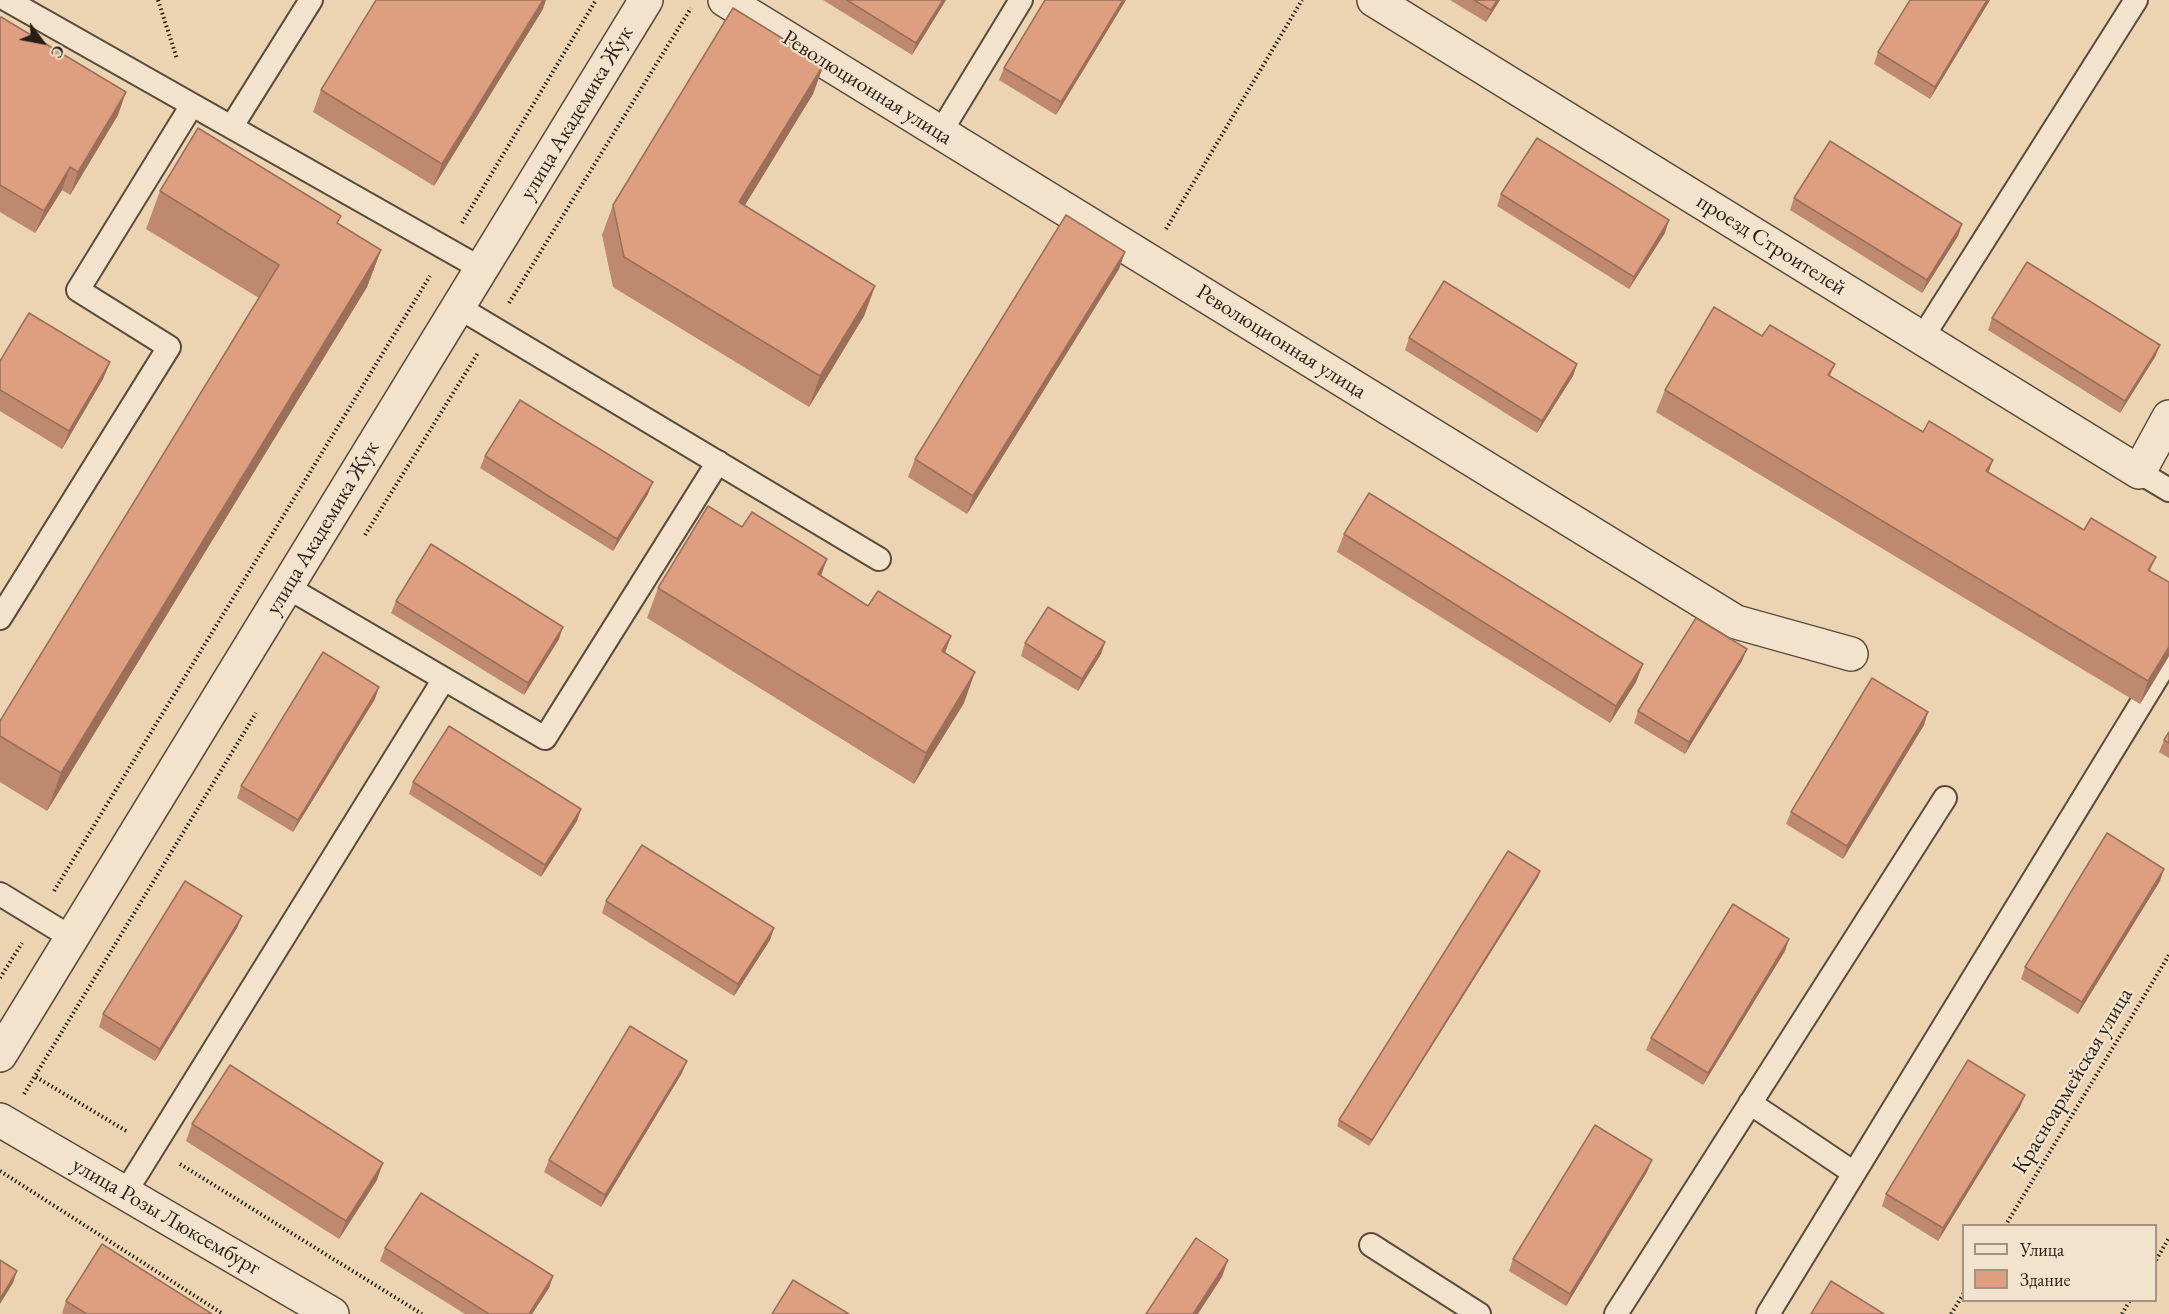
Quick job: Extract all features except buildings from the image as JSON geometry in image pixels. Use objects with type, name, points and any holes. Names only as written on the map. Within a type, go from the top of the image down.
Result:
[{"type":"street","name":"улица Академика Жук","points":[[0,1055],[646,0]]},
{"type":"street","name":"Революционная улица","points":[[725,0],[1736,622],[1851,654]]},
{"type":"street","name":"проезд Строителей","points":[[1374,0],[2139,472]]},
{"type":"street","points":[[2139,472],[2169,417]]},
{"type":"street","name":"улица Розы Люксембург","points":[[2,1121],[125,1193],[299,1306],[332,1314]]},
{"type":"lane","points":[[7,0],[482,269]]},
{"type":"lane","points":[[232,126],[310,0]]},
{"type":"lane","points":[[940,133],[1021,0]]},
{"type":"lane","points":[[1922,338],[2136,0]]},
{"type":"lane","points":[[0,618],[169,347],[78,290],[192,105]]},
{"type":"lane","points":[[458,307],[879,560]]},
{"type":"lane","points":[[287,588],[545,738],[718,462]]},
{"type":"lane","name":"проезд Строителей","points":[[2139,472],[2169,490]]},
{"type":"lane","points":[[1768,1314],[2169,658]]},
{"type":"lane","points":[[125,1193],[444,679]]},
{"type":"lane","points":[[1616,1314],[1945,798]]},
{"type":"lane","points":[[0,894],[72,938]]},
{"type":"lane","points":[[1750,1103],[1854,1173]]},
{"type":"lane","points":[[1371,1245],[1479,1314]]},
{"type":"path","points":[[158,0],[192,105]]},
{"type":"path","points":[[0,978],[447,249],[596,0]]},
{"type":"path","points":[[363,537],[696,0]]},
{"type":"path","points":[[1148,260],[1302,0]]},
{"type":"path","points":[[2,1121],[36,1077],[258,709]]},
{"type":"path","name":"Красноармейская улица","points":[[2006,1224],[2169,955]]},
{"type":"path","points":[[36,1077],[422,1314]]},
{"type":"path","points":[[0,1171],[223,1314]]},
{"type":"path","points":[[2157,1258],[2169,1238]]},
{"type":"path","points":[[1951,1314],[1962,1296]]}]
